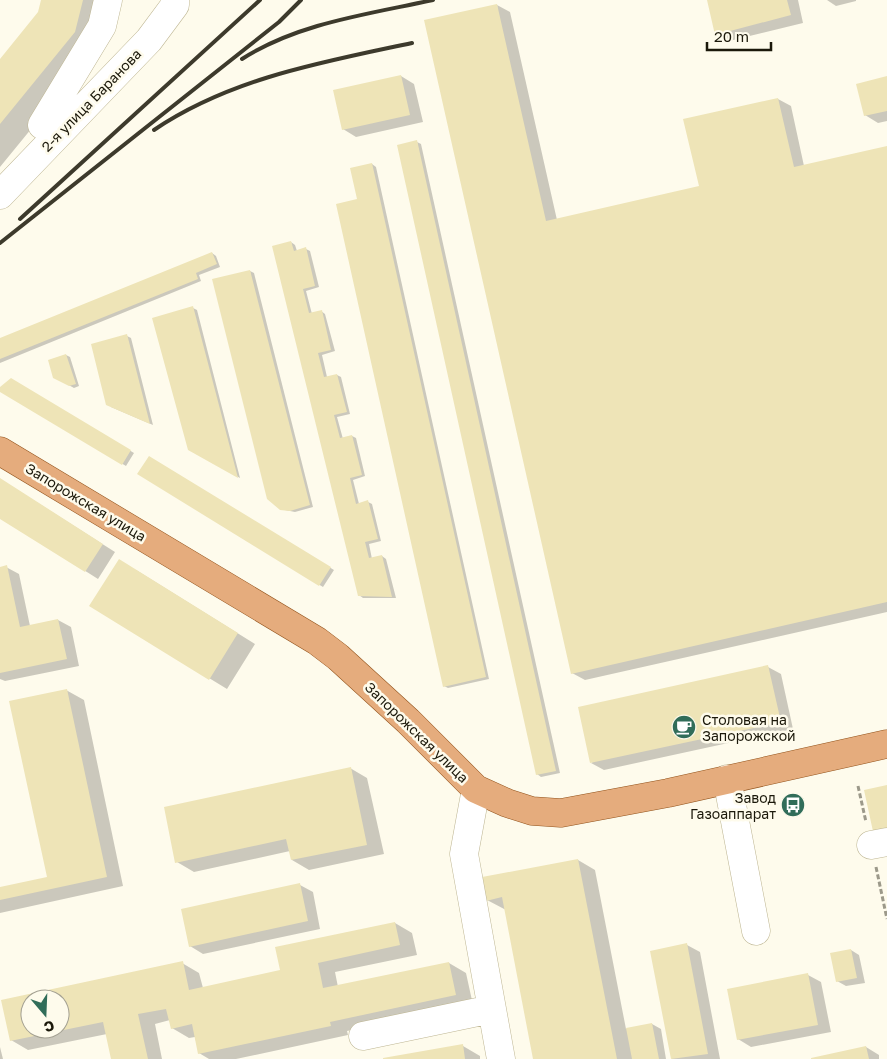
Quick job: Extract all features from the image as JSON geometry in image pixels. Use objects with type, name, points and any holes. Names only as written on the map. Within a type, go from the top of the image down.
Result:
[{"type":"main road","name":"Запорожская улица","points":[[0,451],[317,641],[338,657],[408,721],[476,789],[507,803],[532,811],[560,813],[727,780],[887,744]]},
{"type":"street","points":[[42,125],[102,26],[108,0]]},
{"type":"street","name":"2-я улица Баранова","points":[[0,195],[149,40],[175,5],[175,0]]},
{"type":"street","points":[[727,780],[756,932]]},
{"type":"street","points":[[476,789],[464,854],[501,1059]]},
{"type":"street","points":[[363,1036],[492,1010]]},
{"type":"building","points":[[41,0],[83,0],[75,32],[0,124],[0,59],[38,12]]},
{"type":"building","points":[[707,0],[787,0],[791,15],[715,35]]},
{"type":"building","points":[[497,4],[546,221],[699,186],[683,119],[778,98],[794,167],[887,146],[887,602],[571,674],[424,20]]},
{"type":"building","points":[[401,75],[410,115],[342,130],[333,90]]},
{"type":"building","points":[[887,76],[887,111],[864,116],[856,84]]},
{"type":"building","points":[[417,140],[556,771],[536,775],[397,145]]},
{"type":"building","points":[[372,163],[486,677],[443,687],[336,204],[357,199],[350,168]]},
{"type":"building","points":[[291,241],[294,251],[306,247],[315,286],[303,289],[309,313],[322,310],[331,350],[318,353],[324,377],[337,374],[347,412],[334,415],[340,438],[352,435],[362,475],[350,478],[356,504],[368,500],[378,539],[365,542],[369,558],[382,555],[392,597],[358,596],[272,246]]},
{"type":"building","points":[[212,252],[217,264],[196,273],[198,279],[0,359],[0,338]]},
{"type":"building","points":[[250,270],[310,505],[290,511],[280,510],[267,499],[212,279]]},
{"type":"building","points":[[193,306],[238,478],[188,450],[152,318]]},
{"type":"building","points":[[127,334],[150,424],[106,405],[91,344]]},
{"type":"building","points":[[66,354],[76,384],[69,386],[53,378],[48,360]]},
{"type":"building","points":[[11,378],[131,450],[122,465],[0,392],[0,387]]},
{"type":"building","points":[[149,456],[331,567],[319,586],[137,474]]},
{"type":"building","points":[[0,478],[103,544],[85,572],[0,519]]},
{"type":"building","points":[[119,559],[238,633],[209,680],[89,606]]},
{"type":"building","points":[[7,565],[20,627],[58,619],[67,659],[0,673],[0,567]]},
{"type":"building","points":[[768,665],[781,722],[590,763],[578,707]]},
{"type":"building","points":[[67,689],[107,877],[0,900],[0,887],[47,877],[9,701]]},
{"type":"building","points":[[351,767],[367,845],[291,860],[286,839],[175,863],[164,807]]},
{"type":"building","points":[[887,785],[887,834],[874,836],[864,790]]},
{"type":"building","points":[[578,859],[617,1059],[533,1059],[502,897],[486,901],[482,877]]},
{"type":"building","points":[[300,883],[308,921],[189,947],[181,909]]},
{"type":"building","points":[[395,922],[400,945],[318,963],[323,988],[449,962],[456,995],[330,1022],[331,1026],[198,1054],[192,1024],[171,1029],[166,1009],[138,1014],[148,1059],[111,1059],[103,1022],[70,1029],[70,989],[52,989],[183,961],[189,990],[280,970],[275,947]]},
{"type":"building","points":[[687,943],[708,1054],[671,1059],[650,951]]},
{"type":"building","points":[[851,949],[857,978],[836,982],[830,953]]},
{"type":"building","points":[[808,973],[818,1025],[737,1040],[727,989]]},
{"type":"building","points":[[20,996],[20,1039],[10,1041],[1,1000]]},
{"type":"building","points":[[652,1023],[659,1059],[632,1059],[626,1028]]},
{"type":"building","points":[[463,1044],[465,1059],[383,1059],[383,1058]]},
{"type":"building","points":[[866,1046],[869,1059],[811,1059],[811,1058]]},
{"type":"railway","points":[[20,219],[260,0]]},
{"type":"railway","points":[[0,243],[279,22],[301,0]]},
{"type":"railway","points":[[242,59],[264,47],[310,28],[359,15],[433,0]]},
{"type":"railway","points":[[154,130],[214,97],[278,74],[412,43]]},
{"type":"place","name":"Столовая на Запорожской","points":[[684,727]]},
{"type":"place","name":"Завод Газоаппарат","points":[[793,805]]}]
